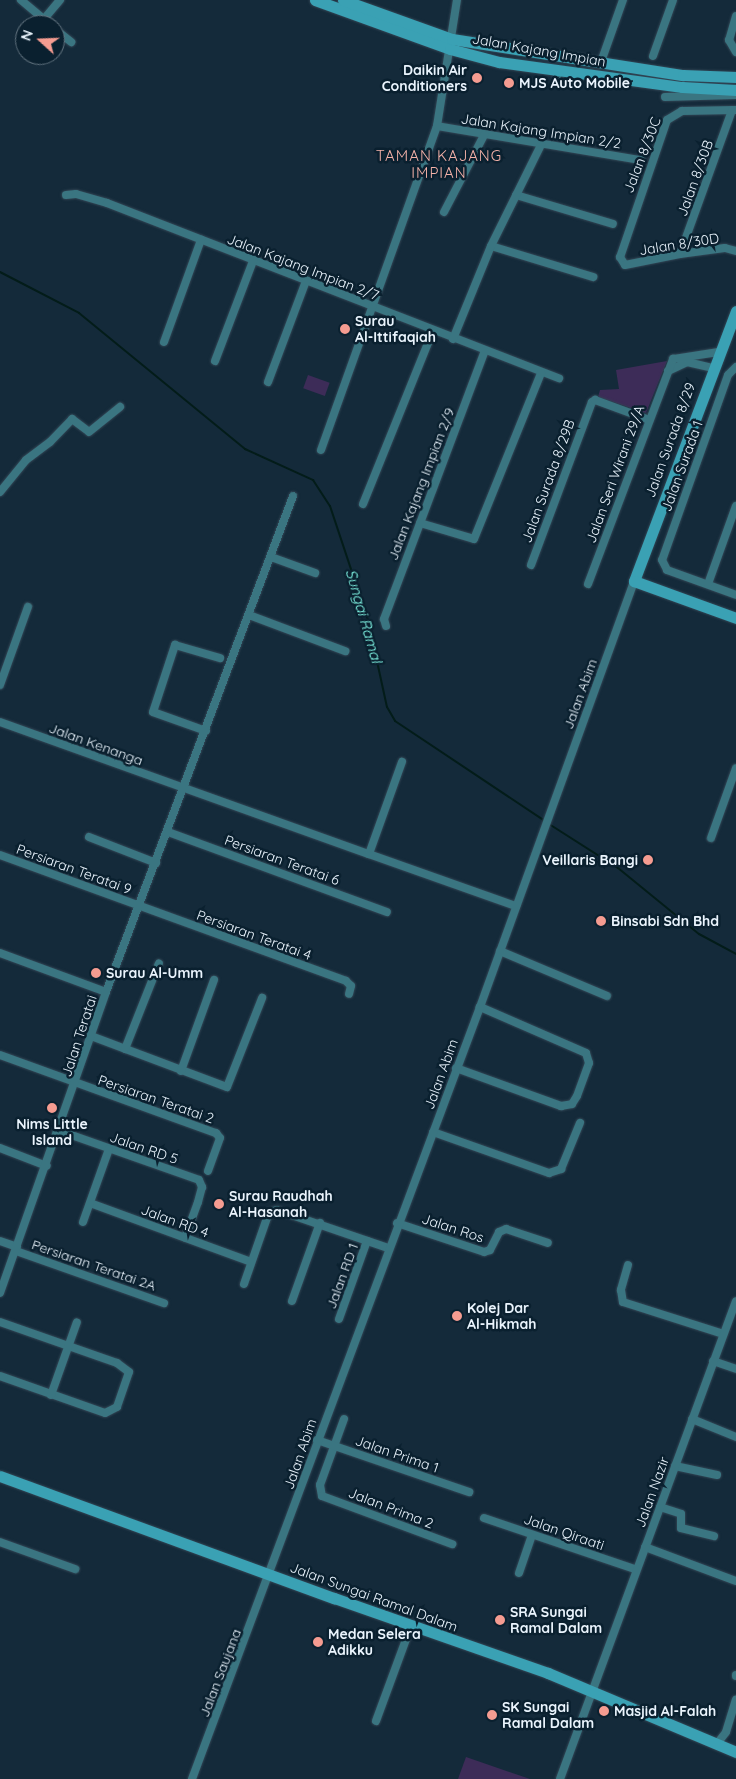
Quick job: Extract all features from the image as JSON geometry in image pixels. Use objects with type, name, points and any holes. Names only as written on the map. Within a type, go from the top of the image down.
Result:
[{"type":"street","points":[[21,0],[39,15]]},
{"type":"street","points":[[51,15],[60,0]]},
{"type":"street","name":"Jalan Kajang Impian","points":[[315,0],[557,77],[682,81],[736,77]]},
{"type":"street","name":"Jalan Kajang Impian","points":[[343,0],[451,44],[601,62],[682,81],[736,90]]},
{"type":"street","points":[[321,450],[374,307],[437,126],[457,0]]},
{"type":"street","points":[[601,62],[623,0]]},
{"type":"street","points":[[653,56],[673,0]]},
{"type":"street","points":[[736,16],[729,40],[736,52]]},
{"type":"street","points":[[65,37],[71,42]]},
{"type":"street","points":[[665,97],[736,95]]},
{"type":"street","name":"Jalan 8/30B","points":[[680,254],[734,110]]},
{"type":"street","name":"Jalan 8/30C","points":[[625,265],[620,257],[620,250],[666,120],[677,112],[734,110]]},
{"type":"street","name":"Jalan Kajang Impian 2/2","points":[[437,126],[541,145],[642,160]]},
{"type":"street","points":[[444,212],[484,135]]},
{"type":"street","points":[[453,339],[491,246],[541,145]]},
{"type":"street","name":"Jalan Kajang Impian 2/7","points":[[66,195],[76,194],[107,203],[453,339],[541,373],[559,378]]},
{"type":"street","points":[[516,195],[613,224]]},
{"type":"street","points":[[164,342],[201,240]]},
{"type":"street","points":[[491,246],[593,276]]},
{"type":"street","name":"Jalan 8/30D","points":[[625,265],[680,254],[725,248],[736,251]]},
{"type":"street","points":[[215,361],[253,261]]},
{"type":"street","points":[[268,382],[306,281]]},
{"type":"street","name":"Jalan Surada 8/29","points":[[634,581],[712,368],[736,311]]},
{"type":"street","points":[[364,504],[433,331]]},
{"type":"street","name":"Jalan Kajang Impian 2/9","points":[[386,626],[384,619],[485,351]]},
{"type":"street","points":[[666,374],[673,359],[719,352]]},
{"type":"street","points":[[666,374],[676,365],[686,362],[712,368]]},
{"type":"street","name":"Jalan Surada 1","points":[[708,584],[666,570],[662,564],[663,555],[733,369]]},
{"type":"street","points":[[420,523],[474,539],[541,373]]},
{"type":"street","name":"Jalan Seri Wirani 29/A","points":[[588,584],[666,374]]},
{"type":"street","name":"Jalan Surada 8/29B","points":[[531,565],[589,406],[595,400],[649,420]]},
{"type":"street","points":[[0,492],[26,460],[50,442],[72,419],[89,432],[120,407]]},
{"type":"street","name":"Jalan Teratai","points":[[0,1293],[60,1131],[106,992],[168,832],[293,496]]},
{"type":"street","points":[[736,506],[708,584],[736,595]]},
{"type":"street","points":[[271,557],[315,573]]},
{"type":"street","points":[[634,581],[736,618]]},
{"type":"street","name":"Jalan Abim","points":[[270,1575],[317,1440],[397,1223],[434,1132],[634,581]]},
{"type":"street","points":[[0,685],[28,607]]},
{"type":"street","points":[[249,615],[345,651]]},
{"type":"street","points":[[206,731],[153,712],[175,645],[220,658]]},
{"type":"street","name":"Jalan Kenanga","points":[[0,722],[516,906]]},
{"type":"street","points":[[369,854],[402,762]]},
{"type":"street","points":[[711,838],[736,768]]},
{"type":"street","name":"Persiaran Teratai 6","points":[[168,832],[387,912]]},
{"type":"street","points":[[89,837],[156,863]]},
{"type":"street","name":"Persiaran Teratai 9","points":[[0,855],[139,907]]},
{"type":"street","name":"Persiaran Teratai 4","points":[[139,907],[346,981],[351,986],[349,994]]},
{"type":"street","points":[[500,951],[607,996]]},
{"type":"street","points":[[0,953],[106,992]]},
{"type":"street","points":[[125,1050],[159,963]]},
{"type":"street","points":[[181,1071],[214,980]]},
{"type":"street","points":[[91,1036],[227,1087],[232,1082],[262,998]]},
{"type":"street","points":[[456,1068],[565,1106],[572,1104],[577,1096],[589,1062],[586,1053],[480,1007]]},
{"type":"street","points":[[0,1055],[76,1084]]},
{"type":"street","name":"Persiaran Teratai 2","points":[[76,1084],[219,1135],[208,1171]]},
{"type":"street","points":[[434,1132],[549,1173],[561,1169],[580,1123]]},
{"type":"street","name":"Jalan RD 5","points":[[60,1131],[198,1180],[202,1187],[185,1238]]},
{"type":"street","points":[[0,1148],[47,1166]]},
{"type":"street","points":[[83,1222],[109,1149]]},
{"type":"street","name":"Jalan RD 4","points":[[90,1203],[251,1262]]},
{"type":"street","points":[[244,1284],[267,1218],[270,1212],[277,1210],[320,1223],[388,1248]]},
{"type":"street","points":[[292,1301],[320,1223]]},
{"type":"street","name":"Jalan Ros","points":[[397,1223],[484,1252],[490,1250],[499,1232],[506,1229],[548,1243]]},
{"type":"street","name":"Persiaran Teratai 2A","points":[[0,1241],[16,1249],[164,1303]]},
{"type":"street","name":"Jalan RD 1","points":[[340,1319],[367,1241]]},
{"type":"street","points":[[628,1265],[621,1290],[623,1302],[723,1334]]},
{"type":"street","name":"Jalan Nazir","points":[[560,1779],[736,1301]]},
{"type":"street","points":[[0,1322],[122,1365],[129,1372],[112,1412],[98,1412],[0,1376]]},
{"type":"street","points":[[51,1395],[77,1322]]},
{"type":"street","points":[[713,1361],[736,1369]]},
{"type":"street","points":[[335,1446],[344,1419]]},
{"type":"street","points":[[692,1419],[736,1437]]},
{"type":"street","name":"Jalan Prima 1","points":[[317,1440],[469,1492]]},
{"type":"street","name":"Jalan Prima 2","points":[[335,1446],[320,1486],[322,1496],[452,1544]]},
{"type":"street","points":[[675,1466],[717,1475]]},
{"type":"street","name":"Jalan Sungai Ramal Dalam","points":[[0,1476],[592,1691],[736,1752]]},
{"type":"street","points":[[660,1507],[681,1514],[681,1528],[714,1536]]},
{"type":"street","name":"Jalan Qiraati","points":[[484,1518],[636,1569]]},
{"type":"street","points":[[519,1573],[532,1535]]},
{"type":"street","points":[[0,1542],[76,1569]]},
{"type":"street","points":[[646,1547],[736,1581]]},
{"type":"street","name":"Jalan Saujana","points":[[193,1779],[270,1575]]},
{"type":"street","points":[[376,1721],[411,1626]]},
{"type":"street","points":[[716,1745],[726,1732],[736,1699]]},
{"type":"shaded area","points":[[667,361],[646,413],[598,397],[600,390],[619,389],[616,370]]},
{"type":"shaded area","points":[[308,375],[330,383],[325,396],[303,388]]},
{"type":"shaded area","points":[[466,1757],[530,1779],[458,1779]]},
{"type":"waterway","name":"Sungai Ramal","points":[[0,272],[79,313],[245,449],[313,480],[330,506],[368,620],[387,707],[395,721],[545,821]]},
{"type":"waterway","name":"Sungai Ramal","points":[[549,824],[618,868],[699,934],[736,954]]},
{"type":"place","name":"Daikin Air Conditioners","points":[[477,78]]},
{"type":"place","name":"MJS Auto Mobile","points":[[509,83]]},
{"type":"place","name":"Surau Al-Ittifaqiah","points":[[345,329]]},
{"type":"place","name":"Veillaris Bangi","points":[[648,860]]},
{"type":"place","name":"Binsabi Sdn Bhd","points":[[601,921]]},
{"type":"place","name":"Surau Al-Umm","points":[[96,973]]},
{"type":"place","name":"Nims Little Island","points":[[52,1108]]},
{"type":"place","name":"Surau Raudhah Al-Hasanah","points":[[219,1204]]},
{"type":"place","name":"Kolej Dar Al-Hikmah","points":[[457,1316]]},
{"type":"place","name":"SRA Sungai Ramal Dalam","points":[[500,1620]]},
{"type":"place","name":"Medan Selera Adikku","points":[[318,1642]]},
{"type":"place","name":"Masjid Al-Falah","points":[[604,1711]]},
{"type":"place","name":"SK Sungai Ramal Dalam","points":[[492,1715]]},
{"type":"district","name":"TAMAN KAJANG IMPIAN","points":[[439,164]]}]
